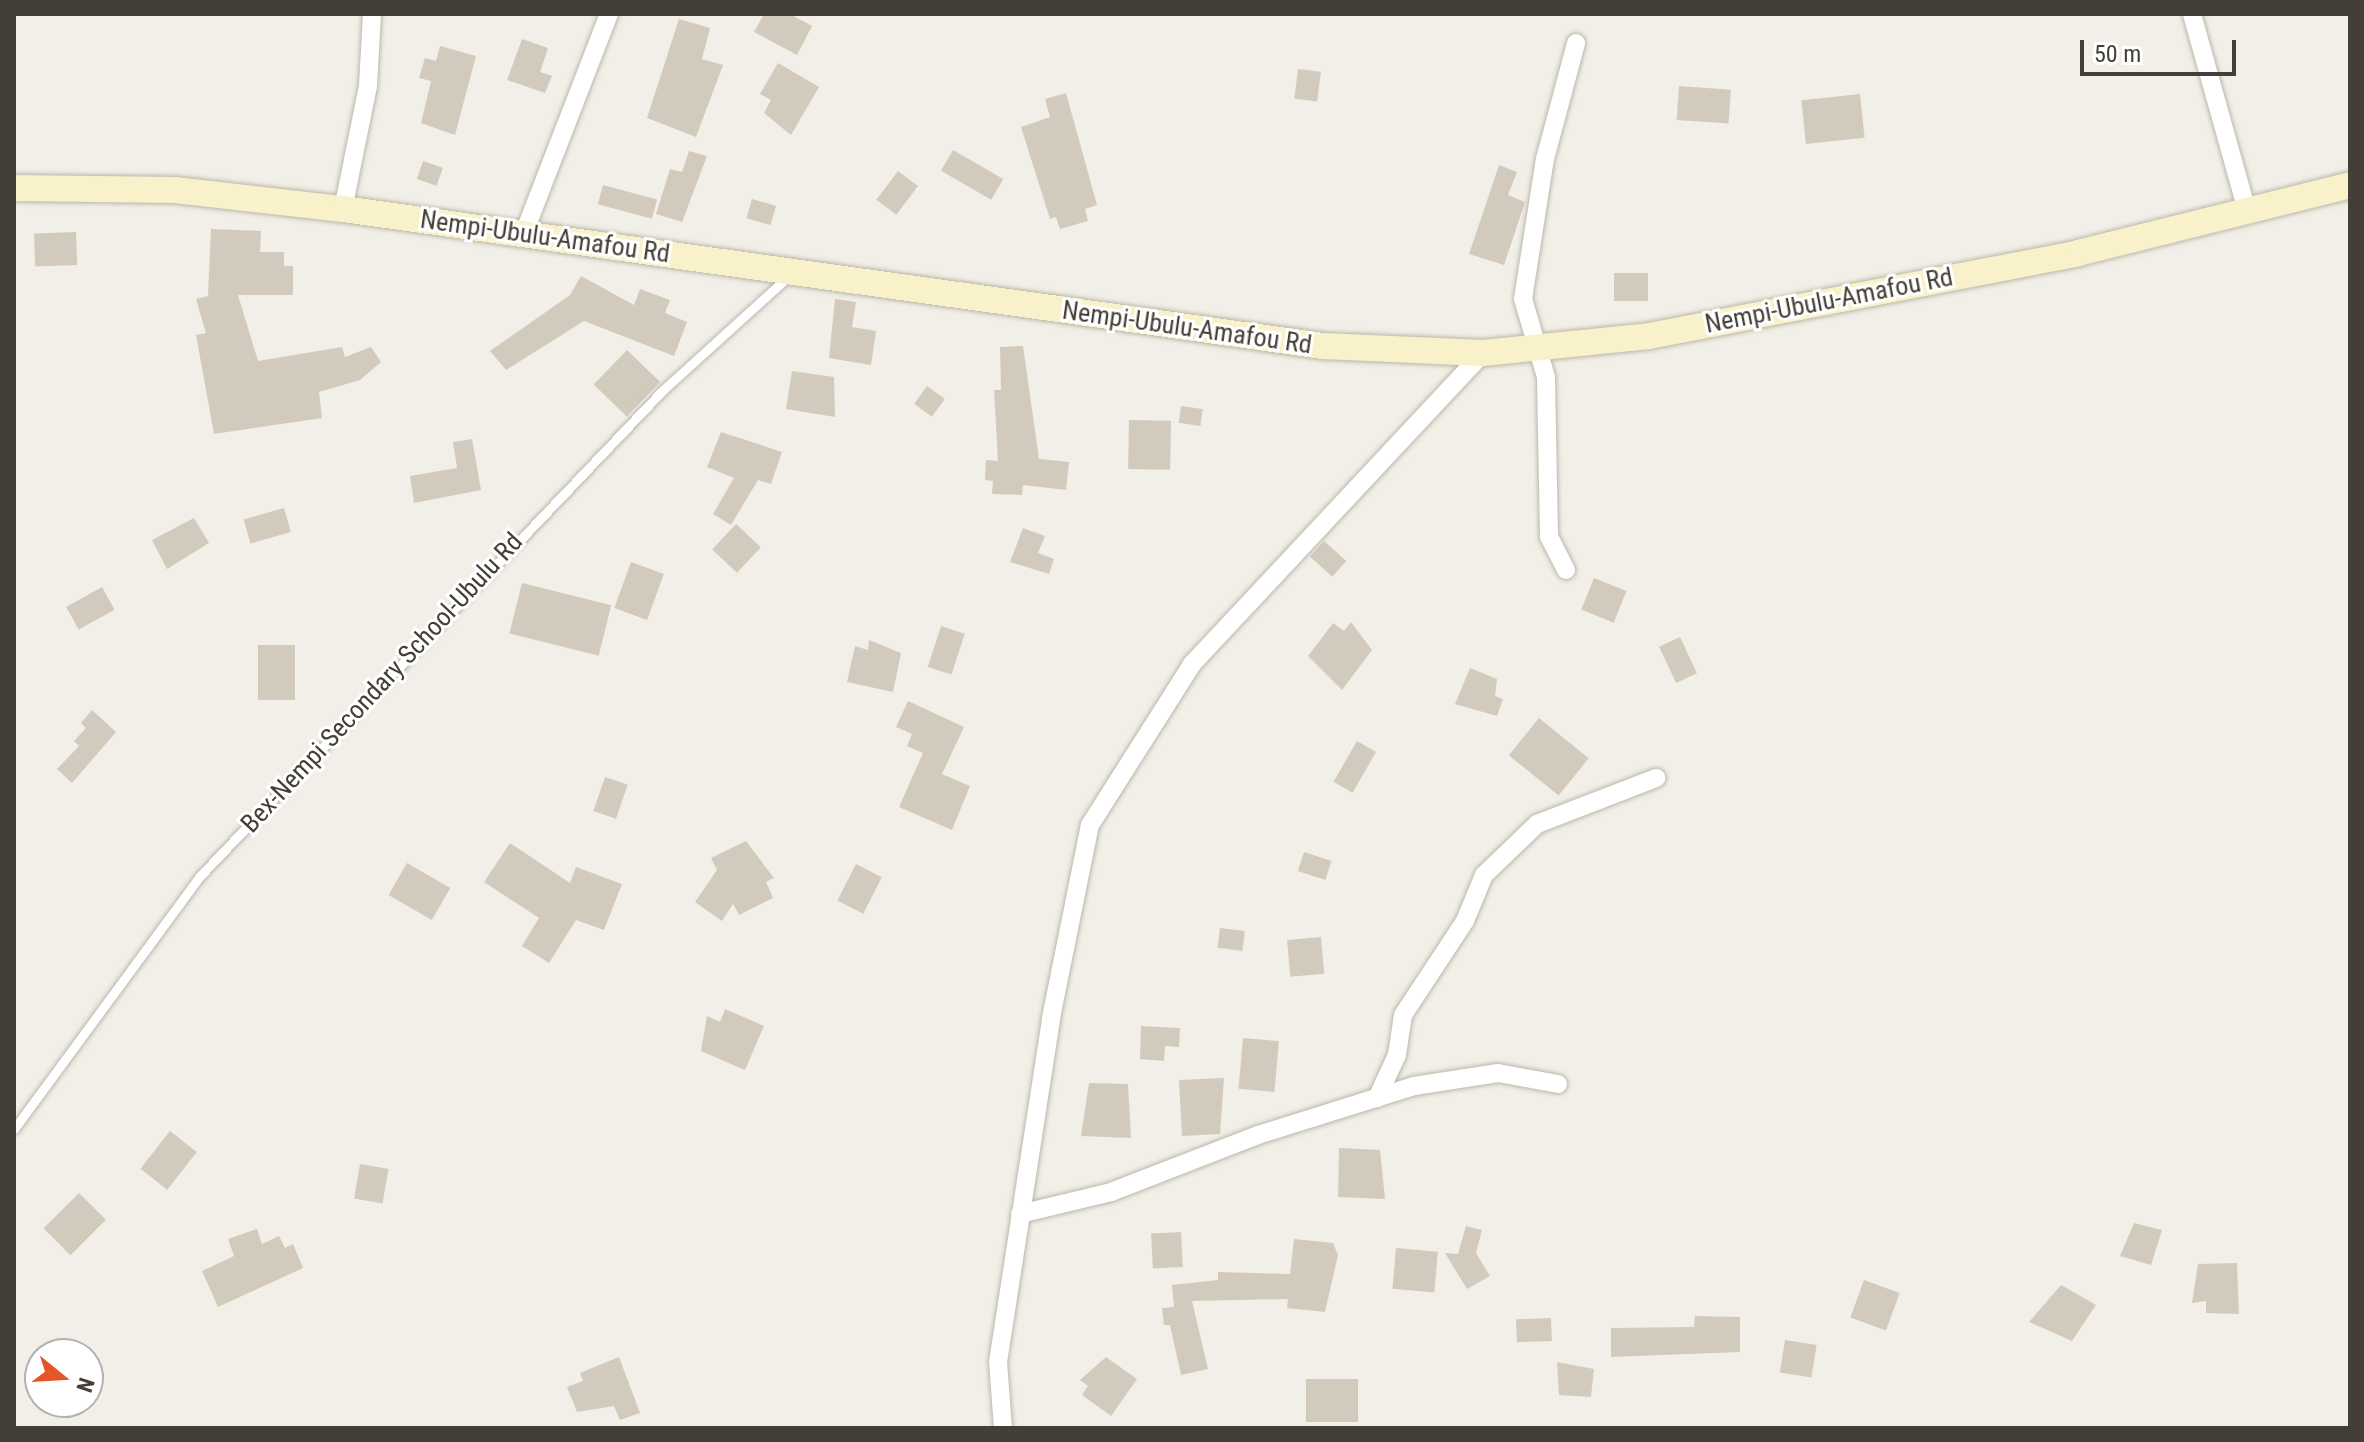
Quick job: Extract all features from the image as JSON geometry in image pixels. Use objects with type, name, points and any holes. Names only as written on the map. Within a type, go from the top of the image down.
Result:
[{"type":"street","points":[[343,209],[368,86],[372,14]]},
{"type":"street","points":[[524,233],[609,14]]},
{"type":"street","points":[[2192,14],[2247,211]]},
{"type":"street","points":[[1566,570],[1549,536],[1546,377],[1533,348],[1523,299],[1545,159],[1576,43]]},
{"type":"street","name":"Nempi-Ubulu-Amafou Rd","points":[[14,188],[175,190],[524,233],[792,274],[1323,346],[1483,353],[1680,331],[2078,253],[2350,185]]},
{"type":"street","points":[[1003,1428],[998,1362],[1020,1214],[1090,825],[1192,664],[1483,353]]},
{"type":"street","points":[[1377,1098],[1397,1055],[1403,1015],[1465,921],[1484,875],[1537,824],[1656,778]]},
{"type":"street","points":[[1020,1214],[1111,1192],[1377,1098],[1498,1073],[1558,1084]]},
{"type":"lane","name":"Bex-Nempi Secondary School-Ubulu Rd","points":[[14,1129],[200,876],[663,390],[792,274]]},
{"type":"building","points":[[764,14],[790,14],[812,26],[797,55],[754,32]]},
{"type":"building","points":[[679,19],[710,28],[702,59],[723,65],[696,137],[647,118]]},
{"type":"building","points":[[522,39],[548,48],[540,72],[552,76],[545,93],[507,80]]},
{"type":"building","points":[[440,46],[476,56],[455,135],[421,123],[431,81],[419,78],[425,58],[436,61]]},
{"type":"building","points":[[778,63],[819,87],[791,135],[764,113],[771,100],[760,94]]},
{"type":"building","points":[[1298,69],[1321,72],[1317,102],[1294,99]]},
{"type":"building","points":[[1679,86],[1731,90],[1729,124],[1677,120]]},
{"type":"building","points":[[1066,93],[1097,205],[1085,209],[1088,221],[1060,229],[1056,217],[1050,219],[1021,127],[1050,117],[1045,99]]},
{"type":"building","points":[[1860,94],[1865,138],[1806,144],[1801,100]]},
{"type":"building","points":[[953,150],[1003,179],[991,200],[941,171]]},
{"type":"building","points":[[689,151],[707,156],[682,222],[656,214],[670,169],[682,172]]},
{"type":"building","points":[[423,161],[443,168],[437,186],[417,179]]},
{"type":"building","points":[[1499,165],[1517,172],[1508,195],[1525,202],[1504,265],[1469,254]]},
{"type":"building","points":[[898,171],[918,186],[896,215],[876,200]]},
{"type":"building","points":[[603,185],[657,199],[652,219],[598,204]]},
{"type":"building","points":[[752,199],[776,206],[771,225],[746,218]]},
{"type":"building","points":[[211,229],[261,231],[260,252],[284,252],[284,266],[293,266],[293,295],[238,295],[258,361],[342,347],[345,357],[371,347],[381,362],[360,380],[319,392],[322,418],[214,434],[196,335],[206,333],[196,299],[208,296]]},
{"type":"building","points":[[76,232],[77,265],[35,266],[34,233]]},
{"type":"building","points":[[1614,273],[1648,273],[1648,301],[1614,301]]},
{"type":"building","points":[[581,276],[634,305],[640,289],[670,300],[665,313],[687,322],[674,356],[584,321],[506,370],[490,351],[570,295]]},
{"type":"building","points":[[835,299],[856,302],[852,327],[876,331],[871,365],[829,358]]},
{"type":"building","points":[[1023,346],[1039,459],[1069,462],[1066,490],[1023,485],[1022,495],[992,494],[993,481],[985,480],[986,460],[998,461],[994,390],[1001,390],[1000,347]]},
{"type":"building","points":[[627,350],[660,382],[627,416],[594,385]]},
{"type":"building","points":[[792,371],[834,377],[835,417],[786,409]]},
{"type":"building","points":[[927,386],[945,399],[932,417],[914,404]]},
{"type":"building","points":[[1181,406],[1203,409],[1200,426],[1179,423]]},
{"type":"building","points":[[1129,420],[1171,421],[1170,470],[1128,469]]},
{"type":"building","points":[[721,432],[782,452],[771,484],[758,480],[731,525],[713,514],[734,478],[707,467]]},
{"type":"building","points":[[472,439],[481,490],[414,503],[410,476],[457,468],[453,442]]},
{"type":"building","points":[[284,508],[291,532],[251,544],[244,520]]},
{"type":"building","points":[[194,518],[209,543],[167,569],[152,540]]},
{"type":"building","points":[[736,524],[761,547],[737,573],[712,550]]},
{"type":"building","points":[[1023,528],[1045,536],[1038,553],[1054,559],[1049,574],[1010,562]]},
{"type":"building","points":[[1324,541],[1346,561],[1332,577],[1310,557]]},
{"type":"building","points":[[631,562],[664,574],[647,620],[614,608]]},
{"type":"building","points":[[1594,578],[1626,591],[1614,623],[1581,610]]},
{"type":"building","points":[[522,583],[611,605],[599,656],[509,633]]},
{"type":"building","points":[[102,587],[115,610],[79,630],[66,607]]},
{"type":"building","points":[[1351,622],[1372,650],[1342,690],[1308,656],[1333,623],[1344,631]]},
{"type":"building","points":[[941,626],[965,634],[951,675],[928,667]]},
{"type":"building","points":[[1680,637],[1697,673],[1676,683],[1659,647]]},
{"type":"building","points":[[869,640],[901,653],[893,692],[847,682],[855,646],[868,650]]},
{"type":"building","points":[[258,645],[295,645],[295,700],[258,700]]},
{"type":"building","points":[[1470,668],[1497,679],[1495,696],[1503,699],[1497,716],[1455,704]]},
{"type":"building","points":[[908,701],[964,727],[942,774],[970,786],[952,830],[899,807],[923,753],[907,746],[912,734],[896,727]]},
{"type":"building","points":[[92,710],[116,732],[72,783],[57,769],[79,746],[74,741],[86,728],[81,723]]},
{"type":"building","points":[[1539,718],[1589,758],[1559,796],[1509,755]]},
{"type":"building","points":[[1357,741],[1376,752],[1353,793],[1334,782]]},
{"type":"building","points":[[605,777],[628,785],[616,819],[593,811]]},
{"type":"building","points":[[746,841],[774,878],[766,882],[773,898],[739,915],[733,904],[722,921],[695,902],[717,870],[711,858]]},
{"type":"building","points":[[510,843],[570,883],[576,867],[622,884],[604,930],[576,920],[549,963],[522,946],[539,918],[484,882]]},
{"type":"building","points":[[1304,852],[1332,861],[1325,880],[1298,871]]},
{"type":"building","points":[[407,863],[450,888],[432,920],[388,895]]},
{"type":"building","points":[[856,864],[882,877],[863,914],[837,901]]},
{"type":"building","points":[[1220,928],[1245,931],[1242,951],[1218,948]]},
{"type":"building","points":[[1321,937],[1324,974],[1290,977],[1287,940]]},
{"type":"building","points":[[725,1009],[764,1026],[745,1070],[701,1051],[707,1016],[720,1022]]},
{"type":"building","points":[[1141,1026],[1180,1028],[1179,1047],[1165,1046],[1164,1061],[1140,1059]]},
{"type":"building","points":[[1243,1038],[1279,1041],[1274,1092],[1239,1089]]},
{"type":"building","points":[[1224,1078],[1220,1134],[1182,1136],[1179,1080]]},
{"type":"building","points":[[1089,1083],[1128,1084],[1131,1138],[1081,1136]]},
{"type":"building","points":[[170,1131],[197,1152],[167,1190],[140,1169]]},
{"type":"building","points":[[1339,1148],[1380,1150],[1385,1199],[1338,1197]]},
{"type":"building","points":[[360,1164],[389,1169],[382,1204],[354,1198]]},
{"type":"building","points":[[79,1193],[106,1220],[71,1255],[44,1228]]},
{"type":"building","points":[[2134,1223],[2162,1230],[2151,1265],[2120,1256]]},
{"type":"building","points":[[1466,1226],[1482,1230],[1476,1253],[1490,1276],[1467,1289],[1445,1253],[1458,1254]]},
{"type":"building","points":[[257,1229],[262,1244],[279,1236],[285,1248],[293,1244],[303,1268],[218,1307],[202,1271],[234,1256],[228,1239]]},
{"type":"building","points":[[1181,1232],[1183,1267],[1153,1269],[1151,1234]]},
{"type":"building","points":[[1294,1239],[1333,1243],[1338,1255],[1325,1312],[1287,1308],[1288,1299],[1192,1301],[1208,1369],[1181,1375],[1170,1325],[1164,1325],[1162,1308],[1174,1307],[1172,1285],[1218,1280],[1218,1272],[1290,1274]]},
{"type":"building","points":[[1396,1248],[1438,1252],[1434,1293],[1392,1289]]},
{"type":"building","points":[[2237,1263],[2239,1314],[2206,1313],[2206,1301],[2192,1303],[2198,1264]]},
{"type":"building","points":[[1864,1280],[1900,1293],[1886,1331],[1850,1318]]},
{"type":"building","points":[[2061,1285],[2096,1305],[2072,1341],[2029,1322]]},
{"type":"building","points":[[1695,1316],[1740,1317],[1740,1352],[1611,1357],[1611,1328],[1694,1327]]},
{"type":"building","points":[[1551,1318],[1552,1341],[1517,1342],[1516,1319]]},
{"type":"building","points":[[1785,1340],[1817,1345],[1811,1378],[1780,1373]]},
{"type":"building","points":[[619,1357],[640,1413],[620,1420],[614,1406],[577,1412],[567,1387],[583,1381],[580,1373]]},
{"type":"building","points":[[1106,1357],[1137,1379],[1111,1416],[1082,1395],[1088,1386],[1080,1380]]},
{"type":"building","points":[[1557,1362],[1594,1369],[1591,1397],[1559,1395]]},
{"type":"building","points":[[1306,1379],[1358,1379],[1358,1422],[1306,1422]]}]
